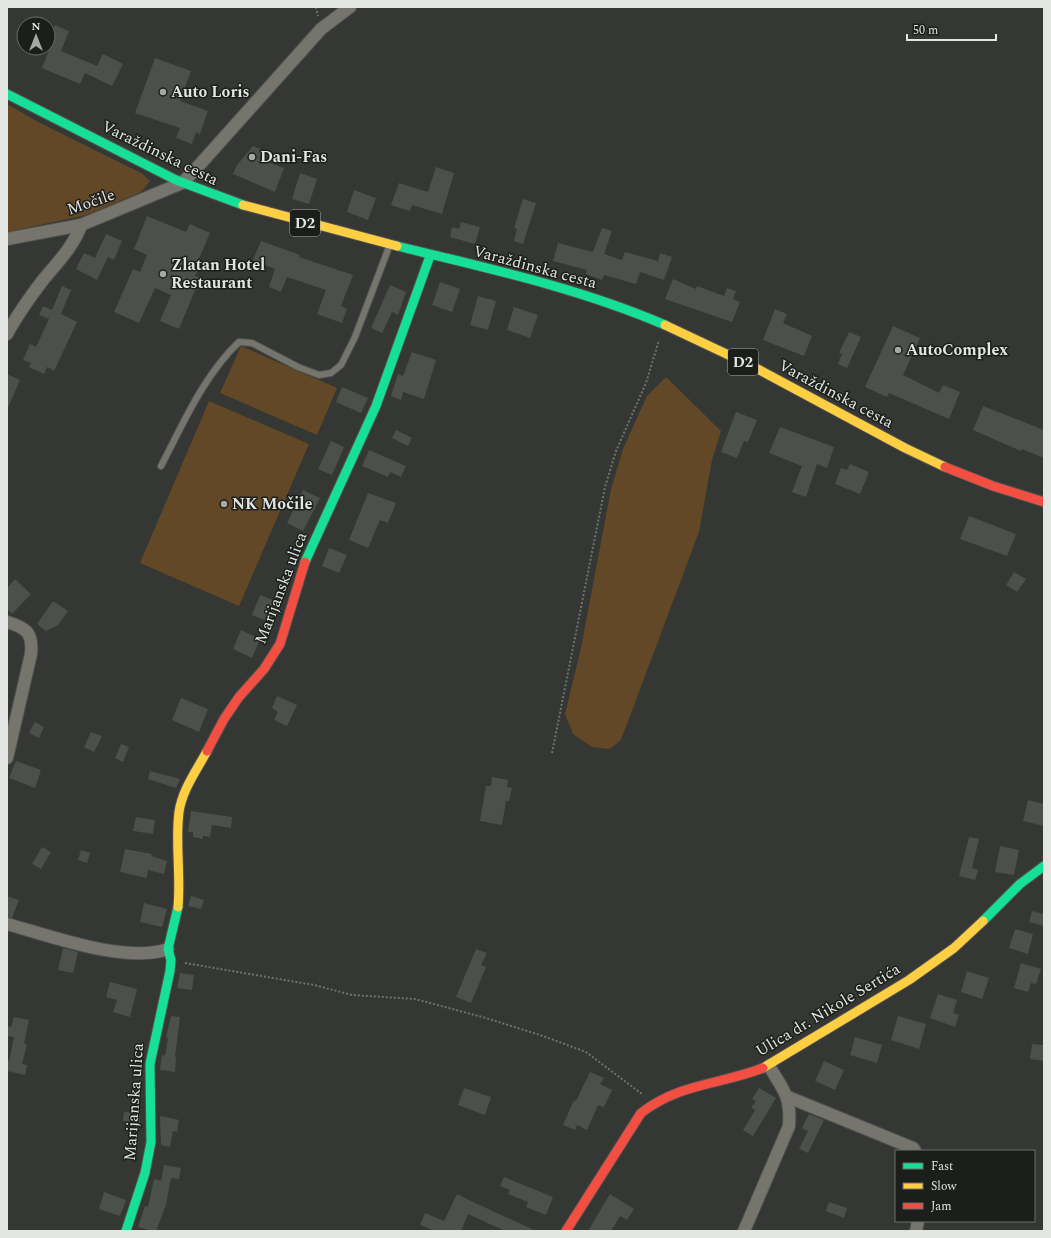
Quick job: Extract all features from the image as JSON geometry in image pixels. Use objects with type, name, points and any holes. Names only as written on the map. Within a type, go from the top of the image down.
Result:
[{"type":"street","points":[[182,183],[203,162],[320,29],[350,7]]},
{"type":"street","name":"Varaždinska cesta","points":[[7,94],[46,112],[182,183],[238,204],[430,256],[562,288],[664,324],[746,363],[943,466],[981,481],[1044,502]]},
{"type":"street","name":"Močile","points":[[7,239],[81,225],[182,183]]},
{"type":"street","points":[[7,334],[36,290],[78,235],[81,225]]},
{"type":"street","name":"Marijanska ulica","points":[[126,1231],[145,1173],[151,1142],[149,1091],[150,1064],[177,917],[180,889],[178,839],[179,811],[183,796],[224,719],[239,697],[264,669],[280,644],[304,564],[376,406],[430,256]]},
{"type":"street","points":[[7,622],[18,625],[31,636],[32,654],[7,758]]},
{"type":"street","name":"Ulica dr. Nikole Sertića","points":[[566,1231],[641,1113],[653,1102],[681,1089],[756,1072],[769,1066],[924,970],[956,946],[1000,903],[1044,866]]},
{"type":"street","points":[[7,924],[102,950],[170,955]]},
{"type":"street","points":[[744,1231],[789,1126],[790,1111],[788,1097],[769,1066]]},
{"type":"street","points":[[788,1097],[913,1148],[914,1150]]},
{"type":"lane","points":[[161,466],[199,395],[230,350],[239,342],[252,343],[298,367],[319,375],[331,373],[341,365],[355,337],[390,245]]},
{"type":"path","points":[[552,753],[605,487],[616,451],[646,383],[664,324]]},
{"type":"path","points":[[170,955],[314,985],[352,995],[415,999],[486,1018],[543,1036],[586,1052],[653,1102]]},
{"type":"shaded area","points":[[7,104],[40,123],[143,174],[150,181],[141,192],[86,215],[7,232]]},
{"type":"shaded area","points":[[241,346],[337,388],[317,435],[220,393]]},
{"type":"shaded area","points":[[666,377],[721,431],[712,460],[699,532],[621,740],[610,749],[592,747],[573,734],[565,714],[581,648],[611,489],[623,449],[647,396]]},
{"type":"shaded area","name":"NK Močile","points":[[209,401],[309,444],[239,606],[140,563]]},
{"type":"building","points":[[56,25],[69,31],[61,51],[97,66],[103,54],[123,64],[112,86],[85,73],[80,84],[42,68],[47,56],[56,56]]},
{"type":"building","name":"Auto Loris","points":[[155,58],[191,71],[180,101],[208,111],[200,134],[196,132],[192,144],[176,138],[180,128],[135,113]]},
{"type":"building","points":[[253,146],[263,150],[259,159],[284,168],[275,192],[233,174],[237,165]]},
{"type":"building","points":[[436,167],[454,173],[442,214],[412,205],[410,211],[391,205],[399,183],[428,192]]},
{"type":"building","points":[[300,173],[317,179],[309,204],[292,199]]},
{"type":"building","points":[[354,190],[376,198],[368,220],[347,212]]},
{"type":"building","points":[[523,199],[536,203],[523,244],[514,241],[517,229],[514,228]]},
{"type":"building","name":"Zlatan Hotel Restaurant","points":[[147,216],[186,232],[190,224],[210,233],[198,261],[201,262],[195,276],[200,278],[179,329],[160,321],[171,295],[155,288],[139,323],[114,312],[133,269],[140,272],[147,255],[134,249]]},
{"type":"building","points":[[461,222],[480,227],[475,244],[450,237],[452,227],[459,229]]},
{"type":"building","points":[[602,228],[612,231],[604,254],[622,260],[625,252],[658,261],[660,253],[672,257],[664,280],[640,272],[636,284],[604,275],[602,280],[586,274],[587,270],[553,261],[558,243],[593,252]]},
{"type":"building","points":[[106,234],[122,241],[114,260],[108,257],[97,280],[76,269],[84,253],[95,258]]},
{"type":"building","points":[[261,241],[300,255],[299,257],[353,275],[341,306],[347,309],[342,323],[317,314],[326,290],[287,277],[281,292],[269,287],[275,269],[253,260]]},
{"type":"building","points":[[673,279],[696,289],[697,286],[724,296],[727,288],[736,291],[733,299],[740,302],[732,322],[665,299]]},
{"type":"building","points":[[440,282],[460,289],[452,312],[432,305]]},
{"type":"building","points":[[390,285],[406,292],[398,315],[392,312],[382,333],[371,328]]},
{"type":"building","points":[[62,286],[71,290],[61,314],[77,322],[54,371],[47,367],[44,374],[29,367],[31,363],[23,360],[30,344],[36,347],[49,319],[39,315],[43,306],[52,310]]},
{"type":"building","points":[[478,296],[496,301],[488,330],[470,325]]},
{"type":"building","points":[[514,307],[538,315],[530,338],[507,330]]},
{"type":"building","points":[[775,309],[787,314],[783,323],[812,336],[804,356],[763,340]]},
{"type":"building","points":[[893,326],[920,338],[903,375],[939,393],[943,385],[960,392],[949,419],[889,393],[887,397],[865,387]]},
{"type":"building","points":[[849,332],[861,337],[847,368],[838,364],[842,354],[839,353]]},
{"type":"building","points":[[412,352],[436,360],[424,399],[403,392],[401,400],[391,396],[398,374],[403,376]]},
{"type":"building","points":[[7,374],[20,380],[7,410]]},
{"type":"building","points":[[342,387],[368,398],[361,413],[336,402]]},
{"type":"building","points":[[983,406],[1044,430],[1044,458],[1022,449],[1021,451],[973,430]]},
{"type":"building","points":[[736,412],[757,420],[748,442],[744,441],[737,458],[721,452]]},
{"type":"building","points":[[780,427],[834,447],[827,468],[817,464],[806,497],[792,492],[802,466],[769,453]]},
{"type":"building","points":[[396,430],[412,438],[408,446],[392,438]]},
{"type":"building","points":[[331,441],[344,447],[332,475],[318,469]]},
{"type":"building","points":[[369,450],[406,466],[401,477],[390,472],[388,477],[362,466]]},
{"type":"building","points":[[850,464],[869,472],[860,494],[835,484],[841,468],[847,470]]},
{"type":"building","points":[[303,490],[320,498],[303,531],[287,523]]},
{"type":"building","points":[[368,493],[396,503],[388,523],[380,520],[368,548],[349,540]]},
{"type":"building","points":[[969,516],[1016,534],[1007,556],[960,539]]},
{"type":"building","points":[[329,548],[347,555],[339,573],[322,566]]},
{"type":"building","points":[[1014,572],[1026,579],[1017,592],[1006,585]]},
{"type":"building","points":[[15,579],[31,594],[12,614],[7,609],[7,588]]},
{"type":"building","points":[[260,595],[278,602],[270,622],[252,615]]},
{"type":"building","points":[[53,601],[68,611],[58,625],[46,631],[37,624]]},
{"type":"building","points":[[241,630],[260,639],[252,658],[233,649]]},
{"type":"building","points":[[277,696],[297,705],[287,726],[274,720],[278,712],[272,708]]},
{"type":"building","points":[[181,698],[208,709],[199,732],[172,720]]},
{"type":"building","points":[[35,722],[44,727],[39,738],[29,733]]},
{"type":"building","points":[[91,732],[102,736],[94,752],[84,747]]},
{"type":"building","points":[[121,744],[129,747],[123,762],[115,758]]},
{"type":"building","points":[[16,761],[41,770],[35,788],[9,778]]},
{"type":"building","points":[[150,771],[180,779],[176,788],[148,779]]},
{"type":"building","points":[[492,777],[508,780],[507,787],[512,788],[509,801],[506,801],[502,825],[480,821],[486,786],[491,786]]},
{"type":"building","points":[[1028,800],[1044,804],[1044,826],[1023,821]]},
{"type":"building","points":[[191,811],[232,817],[231,828],[212,825],[210,837],[203,836],[203,839],[193,837],[193,832],[188,832]]},
{"type":"building","points":[[136,817],[155,820],[153,834],[133,831]]},
{"type":"building","points":[[969,837],[979,839],[972,868],[978,870],[975,880],[959,876]]},
{"type":"building","points":[[1000,846],[1019,850],[1014,875],[995,872]]},
{"type":"building","points":[[42,847],[51,852],[41,869],[32,864]]},
{"type":"building","points":[[125,849],[152,854],[151,856],[167,861],[164,874],[148,870],[147,878],[120,872]]},
{"type":"building","points":[[81,850],[90,853],[87,863],[78,860]]},
{"type":"building","points":[[7,896],[19,900],[12,918],[7,917]]},
{"type":"building","points":[[191,896],[204,900],[201,909],[188,906]]},
{"type":"building","points":[[144,903],[167,909],[162,927],[140,922]]},
{"type":"building","points":[[1032,911],[1044,914],[1044,926],[1029,922]]},
{"type":"building","points":[[1015,929],[1033,934],[1028,954],[1009,948]]},
{"type":"building","points":[[63,948],[78,952],[73,973],[58,970]]},
{"type":"building","points":[[476,949],[487,953],[481,965],[486,967],[471,1003],[456,997]]},
{"type":"building","points":[[1021,963],[1041,969],[1036,984],[1031,983],[1028,992],[1014,988]]},
{"type":"building","points":[[967,971],[989,978],[982,999],[961,992]]},
{"type":"building","points":[[180,973],[194,975],[192,990],[177,988]]},
{"type":"building","points":[[110,982],[137,989],[130,1017],[113,1012],[117,1000],[106,997]]},
{"type":"building","points":[[938,994],[957,1000],[953,1013],[959,1015],[955,1027],[930,1018]]},
{"type":"building","points":[[171,1016],[180,1017],[175,1057],[175,1072],[160,1070],[162,1055],[165,1056],[168,1038],[166,1037]]},
{"type":"building","points":[[898,1016],[926,1024],[919,1049],[891,1040]]},
{"type":"building","points":[[14,1017],[29,1020],[24,1044],[27,1044],[22,1064],[27,1065],[25,1075],[7,1071],[7,1061],[9,1061],[14,1037],[7,1036],[7,1026],[11,1027]]},
{"type":"building","points":[[855,1037],[882,1045],[877,1063],[850,1055]]},
{"type":"building","points":[[1032,1044],[1044,1045],[1044,1061],[1030,1059]]},
{"type":"building","points":[[824,1061],[844,1070],[835,1090],[815,1081]]},
{"type":"building","points":[[590,1072],[604,1078],[600,1084],[612,1090],[604,1107],[598,1105],[587,1130],[577,1125],[575,1130],[563,1125],[574,1100],[576,1101]]},
{"type":"building","points":[[464,1088],[491,1097],[485,1115],[458,1105]]},
{"type":"building","points":[[759,1088],[776,1098],[753,1136],[743,1130],[755,1110],[751,1108],[756,1101],[752,1099]]},
{"type":"building","points":[[124,1112],[140,1114],[140,1123],[123,1121]]},
{"type":"building","points":[[809,1114],[824,1120],[808,1153],[799,1149],[808,1131],[802,1128]]},
{"type":"building","points":[[160,1116],[179,1120],[177,1132],[173,1131],[170,1147],[161,1145]]},
{"type":"building","points":[[164,1165],[181,1168],[179,1179],[171,1178],[166,1205],[156,1231],[138,1227],[145,1206],[148,1207],[154,1179],[161,1181]]},
{"type":"building","points":[[504,1177],[553,1197],[546,1215],[526,1207],[528,1202],[508,1194],[510,1190],[500,1186]]},
{"type":"building","points":[[104,1192],[126,1200],[120,1216],[99,1209]]},
{"type":"building","points":[[457,1194],[536,1231],[505,1231],[468,1214],[461,1231],[435,1231],[420,1225],[425,1213],[444,1221]]},
{"type":"building","points":[[610,1194],[634,1209],[627,1220],[620,1216],[611,1231],[588,1231]]},
{"type":"building","points":[[829,1202],[847,1208],[844,1218],[826,1211]]},
{"type":"traffic: fast","points":[[7,94],[176,180],[243,205]]},
{"type":"traffic: fast","points":[[397,246],[499,271],[600,300],[665,325]]},
{"type":"traffic: fast","points":[[305,562],[376,406],[430,256]]},
{"type":"traffic: fast","points":[[983,921],[1020,884],[1044,866]]},
{"type":"traffic: fast","points":[[126,1231],[145,1173],[151,1142],[150,1064],[170,971],[171,960],[168,949],[178,907]]},
{"type":"traffic: slow","points":[[243,205],[397,246]]},
{"type":"traffic: slow","points":[[665,325],[754,367],[905,448],[945,467]]},
{"type":"traffic: slow","points":[[178,907],[179,812],[183,796],[190,780],[207,751]]},
{"type":"traffic: slow","points":[[763,1068],[909,980],[954,948],[983,921]]},
{"type":"traffic: jam","points":[[945,467],[993,486],[1044,502]]},
{"type":"traffic: jam","points":[[207,751],[224,719],[239,697],[264,669],[280,644],[305,562]]},
{"type":"traffic: jam","points":[[566,1231],[641,1113],[656,1103],[685,1090],[747,1074],[763,1068]]},
{"type":"place","name":"Auto Loris","points":[[163,92]]},
{"type":"place","name":"Dani-Fas","points":[[252,157]]},
{"type":"place","name":"Zlatan Hotel Restaurant","points":[[163,274]]},
{"type":"place","name":"AutoComplex","points":[[898,350]]},
{"type":"place","name":"NK Močile","points":[[224,504]]}]
